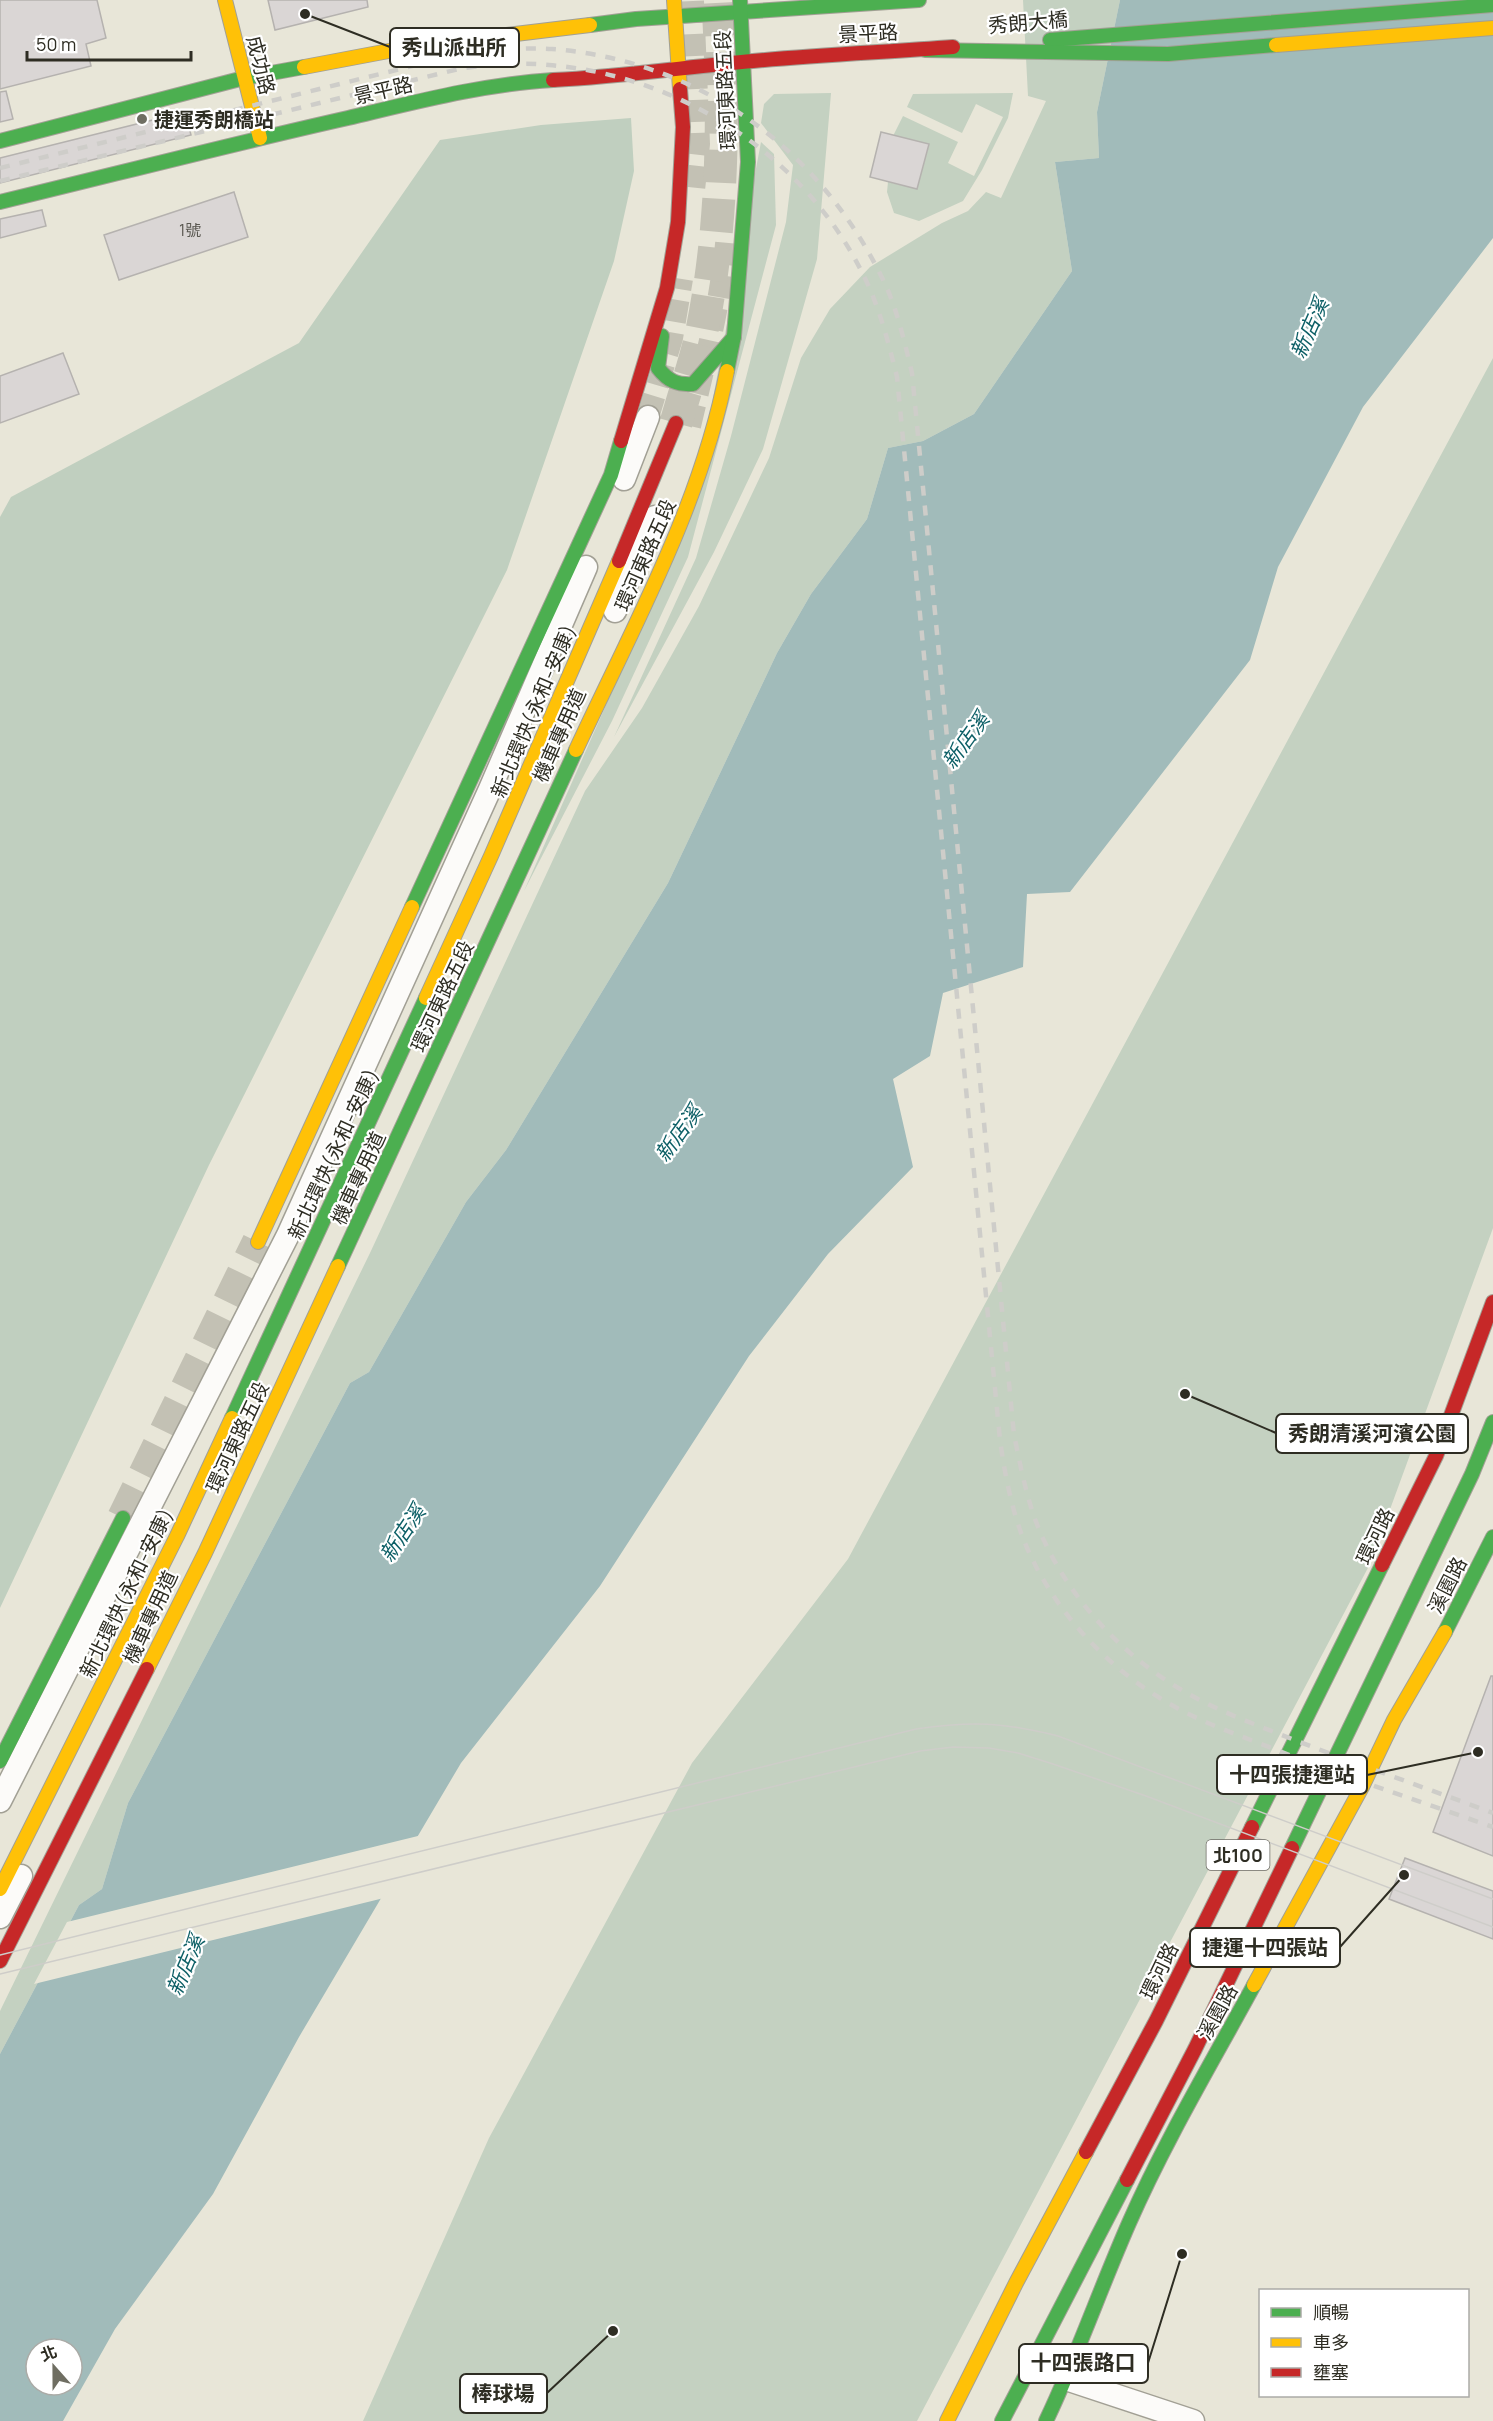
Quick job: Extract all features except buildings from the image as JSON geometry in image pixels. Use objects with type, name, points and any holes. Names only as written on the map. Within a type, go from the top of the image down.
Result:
[{"type":"main road","name":"成功路","points":[[225,0],[260,138]]},
{"type":"main road","points":[[674,0],[683,127],[678,222],[667,288],[658,368],[666,380],[680,385],[693,384],[735,336]]},
{"type":"main road","points":[[741,6],[777,11],[919,0]]},
{"type":"main road","name":"秀朗大橋","points":[[925,50],[1493,4]]},
{"type":"main road","name":"景平路","points":[[0,141],[244,78],[415,46],[636,19],[676,17],[741,6]]},
{"type":"main road","name":"環河東路五段","points":[[0,1961],[205,1553],[686,513],[718,417],[735,336],[748,162],[741,6]]},
{"type":"main road","points":[[925,50],[1151,55],[1493,28]]},
{"type":"main road","points":[[1320,42],[1493,43]]},
{"type":"main road","name":"景平路","points":[[0,202],[260,138],[467,91],[524,82],[614,77],[744,61],[925,50]]},
{"type":"main road","points":[[258,1242],[611,475],[667,288]]},
{"type":"main road","name":"新北環快(永和-安康)","points":[[178,1500],[269,1311],[669,422]]},
{"type":"main road","name":"新北環快(永和-安康)","points":[[0,1889],[177,1536],[491,856],[639,515],[669,422]]},
{"type":"main road","points":[[1486,1319],[1493,1293]]},
{"type":"main road","name":"環河路","points":[[949,2421],[1016,2283],[1156,2020],[1436,1456],[1493,1302]]},
{"type":"main road","name":"北100","points":[[1002,2421],[1195,2049],[1472,1474],[1493,1422]]},
{"type":"main road","points":[[0,1761],[123,1518]]},
{"type":"main road","name":"溪園路","points":[[1046,2421],[1066,2379],[1129,2223],[1168,2143],[1362,1786],[1394,1720],[1442,1638],[1493,1537]]},
{"type":"street","name":"機車專用道","points":[[0,1801],[288,1235],[490,789],[615,501],[669,422]]},
{"type":"street","name":"機車專用道","points":[[0,1917],[112,1696],[379,1134],[640,554],[669,422]]},
{"type":"street","points":[[1066,2379],[1193,2421]]},
{"type":"green space","points":[[1023,0],[1120,0],[1097,112],[1099,158],[1055,162],[1072,271],[974,414],[923,441],[888,448],[867,519],[811,594],[777,653],[668,883],[506,1150],[466,1202],[369,1372],[350,1383],[128,1803],[102,1889],[79,1905],[0,2054],[0,2011],[370,1253],[585,791],[642,708],[699,606],[769,458],[801,358],[830,309],[870,267],[942,223],[968,211],[986,192],[1001,198],[1046,101],[1028,96]]},
{"type":"green space","points":[[831,93],[817,259],[763,449],[714,552],[614,737],[696,558],[731,436],[786,222],[793,165],[761,123],[764,104],[774,94]]},
{"type":"green space","points":[[1013,93],[1008,118],[982,170],[963,201],[919,221],[894,213],[887,192],[888,182],[917,189],[929,145],[893,136],[903,116],[958,142],[948,163],[974,176],[1003,117],[976,104],[962,133],[907,107],[913,94]]},
{"type":"green space","points":[[631,118],[634,171],[614,261],[507,570],[209,1165],[0,1608],[0,517],[11,497],[299,343],[440,140],[541,125]]},
{"type":"green space","points":[[761,142],[774,154],[776,225],[688,557],[612,721],[524,891],[692,510]]},
{"type":"green space","points":[[1493,358],[1493,1228],[1370,1564],[917,2421],[363,2421],[489,2138],[692,1763],[848,1559]]},
{"type":"water","name":"新店溪","points":[[1120,0],[1493,0],[1493,238],[1363,407],[1278,567],[1250,660],[1070,892],[1027,894],[1023,967],[943,993],[930,1056],[893,1079],[913,1167],[828,1254],[749,1356],[600,1586],[461,1763],[299,2037],[213,2194],[115,2329],[84,2384],[84,2337],[24,2337],[24,2397],[77,2397],[63,2421],[0,2421],[0,2054],[79,1905],[102,1889],[128,1803],[350,1383],[369,1372],[466,1202],[506,1150],[668,883],[777,653],[811,594],[867,519],[888,448],[923,441],[974,414],[1072,271],[1055,162],[1099,158],[1097,112]]},
{"type":"pier","points":[[422,1835],[384,1898],[34,1984],[67,1922]]},
{"type":"tunnel","points":[[676,423],[700,340],[714,256],[721,128],[718,0]]},
{"type":"tunnel","points":[[693,1],[699,144],[694,190]]},
{"type":"tunnel","points":[[690,426],[717,306],[727,233]]},
{"type":"tunnel","points":[[648,417],[672,338],[682,279]]},
{"type":"tunnel","points":[[123,1518],[258,1242]]},
{"type":"tram line","points":[[0,1955],[916,1729],[971,1724],[1020,1728],[1058,1736],[1493,1899]]},
{"type":"tram line","points":[[0,1974],[920,1751],[953,1747],[989,1748],[1018,1753],[1053,1764],[1146,1796],[1493,1927]]},
{"type":"railway","points":[[0,168],[461,54],[552,49],[607,57],[659,72],[707,94],[752,121],[792,155],[828,194],[860,238],[886,286],[898,318],[912,373],[1014,1435],[1035,1519],[1046,1545],[1075,1594],[1113,1637],[1156,1674],[1193,1697],[1263,1728],[1493,1813]]},
{"type":"railway","points":[[0,181],[463,68],[527,64],[601,73],[651,87],[698,108],[742,135],[783,168],[818,205],[848,248],[872,294],[897,377],[1000,1440],[1012,1503],[1029,1551],[1042,1578],[1059,1603],[1098,1650],[1121,1670],[1170,1704],[1210,1724],[1279,1751],[1493,1827]]},
{"type":"traffic: fast","points":[[727,371],[734,336],[748,162],[740,0]]},
{"type":"traffic: fast","points":[[590,25],[636,19],[919,0]]},
{"type":"traffic: fast","points":[[1050,40],[1493,5]]},
{"type":"traffic: fast","points":[[925,50],[1168,54],[1276,45]]},
{"type":"traffic: fast","points":[[0,141],[244,78],[304,67]]},
{"type":"traffic: fast","points":[[0,202],[425,100],[501,85],[553,80]]},
{"type":"traffic: fast","points":[[662,336],[658,368],[673,381],[687,384],[693,384],[734,337]]},
{"type":"traffic: fast","points":[[412,907],[611,475],[621,441]]},
{"type":"traffic: fast","points":[[338,1266],[576,750]]},
{"type":"traffic: fast","points":[[232,1418],[426,998]]},
{"type":"traffic: fast","points":[[1292,1848],[1472,1474],[1493,1422]]},
{"type":"traffic: fast","points":[[0,1761],[123,1518]]},
{"type":"traffic: fast","points":[[1445,1632],[1493,1537]]},
{"type":"traffic: fast","points":[[1252,1827],[1382,1565]]},
{"type":"traffic: fast","points":[[1046,2421],[1143,2192],[1254,1985]]},
{"type":"traffic: fast","points":[[1002,2421],[1127,2180]]},
{"type":"traffic: slow","points":[[225,0],[260,138]]},
{"type":"traffic: slow","points":[[674,0],[680,89]]},
{"type":"traffic: slow","points":[[304,67],[415,46],[590,25]]},
{"type":"traffic: slow","points":[[1276,45],[1493,28]]},
{"type":"traffic: slow","points":[[576,750],[642,611],[683,517],[715,421],[727,371]]},
{"type":"traffic: slow","points":[[426,998],[491,856],[619,561]]},
{"type":"traffic: slow","points":[[258,1242],[412,907]]},
{"type":"traffic: slow","points":[[147,1669],[205,1553],[338,1266]]},
{"type":"traffic: slow","points":[[0,1889],[177,1536],[232,1418]]},
{"type":"traffic: slow","points":[[1254,1985],[1362,1787],[1394,1720],[1445,1632]]},
{"type":"traffic: slow","points":[[947,2421],[1016,2283],[1086,2152]]},
{"type":"traffic: jam","points":[[553,80],[603,77],[728,63],[953,47]]},
{"type":"traffic: jam","points":[[621,441],[667,288],[678,222],[683,127],[680,89]]},
{"type":"traffic: jam","points":[[619,561],[676,423]]},
{"type":"traffic: jam","points":[[1382,1565],[1436,1456],[1493,1302]]},
{"type":"traffic: jam","points":[[0,1961],[147,1669]]},
{"type":"traffic: jam","points":[[1086,2152],[1156,2021],[1252,1827]]},
{"type":"traffic: jam","points":[[1127,2180],[1195,2049],[1292,1848]]},
{"type":"place","name":"秀山派出所","points":[[305,14]]},
{"type":"place","name":"捷運秀朗橋站","points":[[142,119]]},
{"type":"place","name":"秀朗清溪河濱公園","points":[[1185,1394]]},
{"type":"place","name":"十四張捷運站","points":[[1478,1752]]},
{"type":"place","name":"捷運十四張站","points":[[1404,1875]]},
{"type":"place","name":"十四張路口","points":[[1182,2254]]},
{"type":"place","name":"棒球場","points":[[613,2331]]}]
